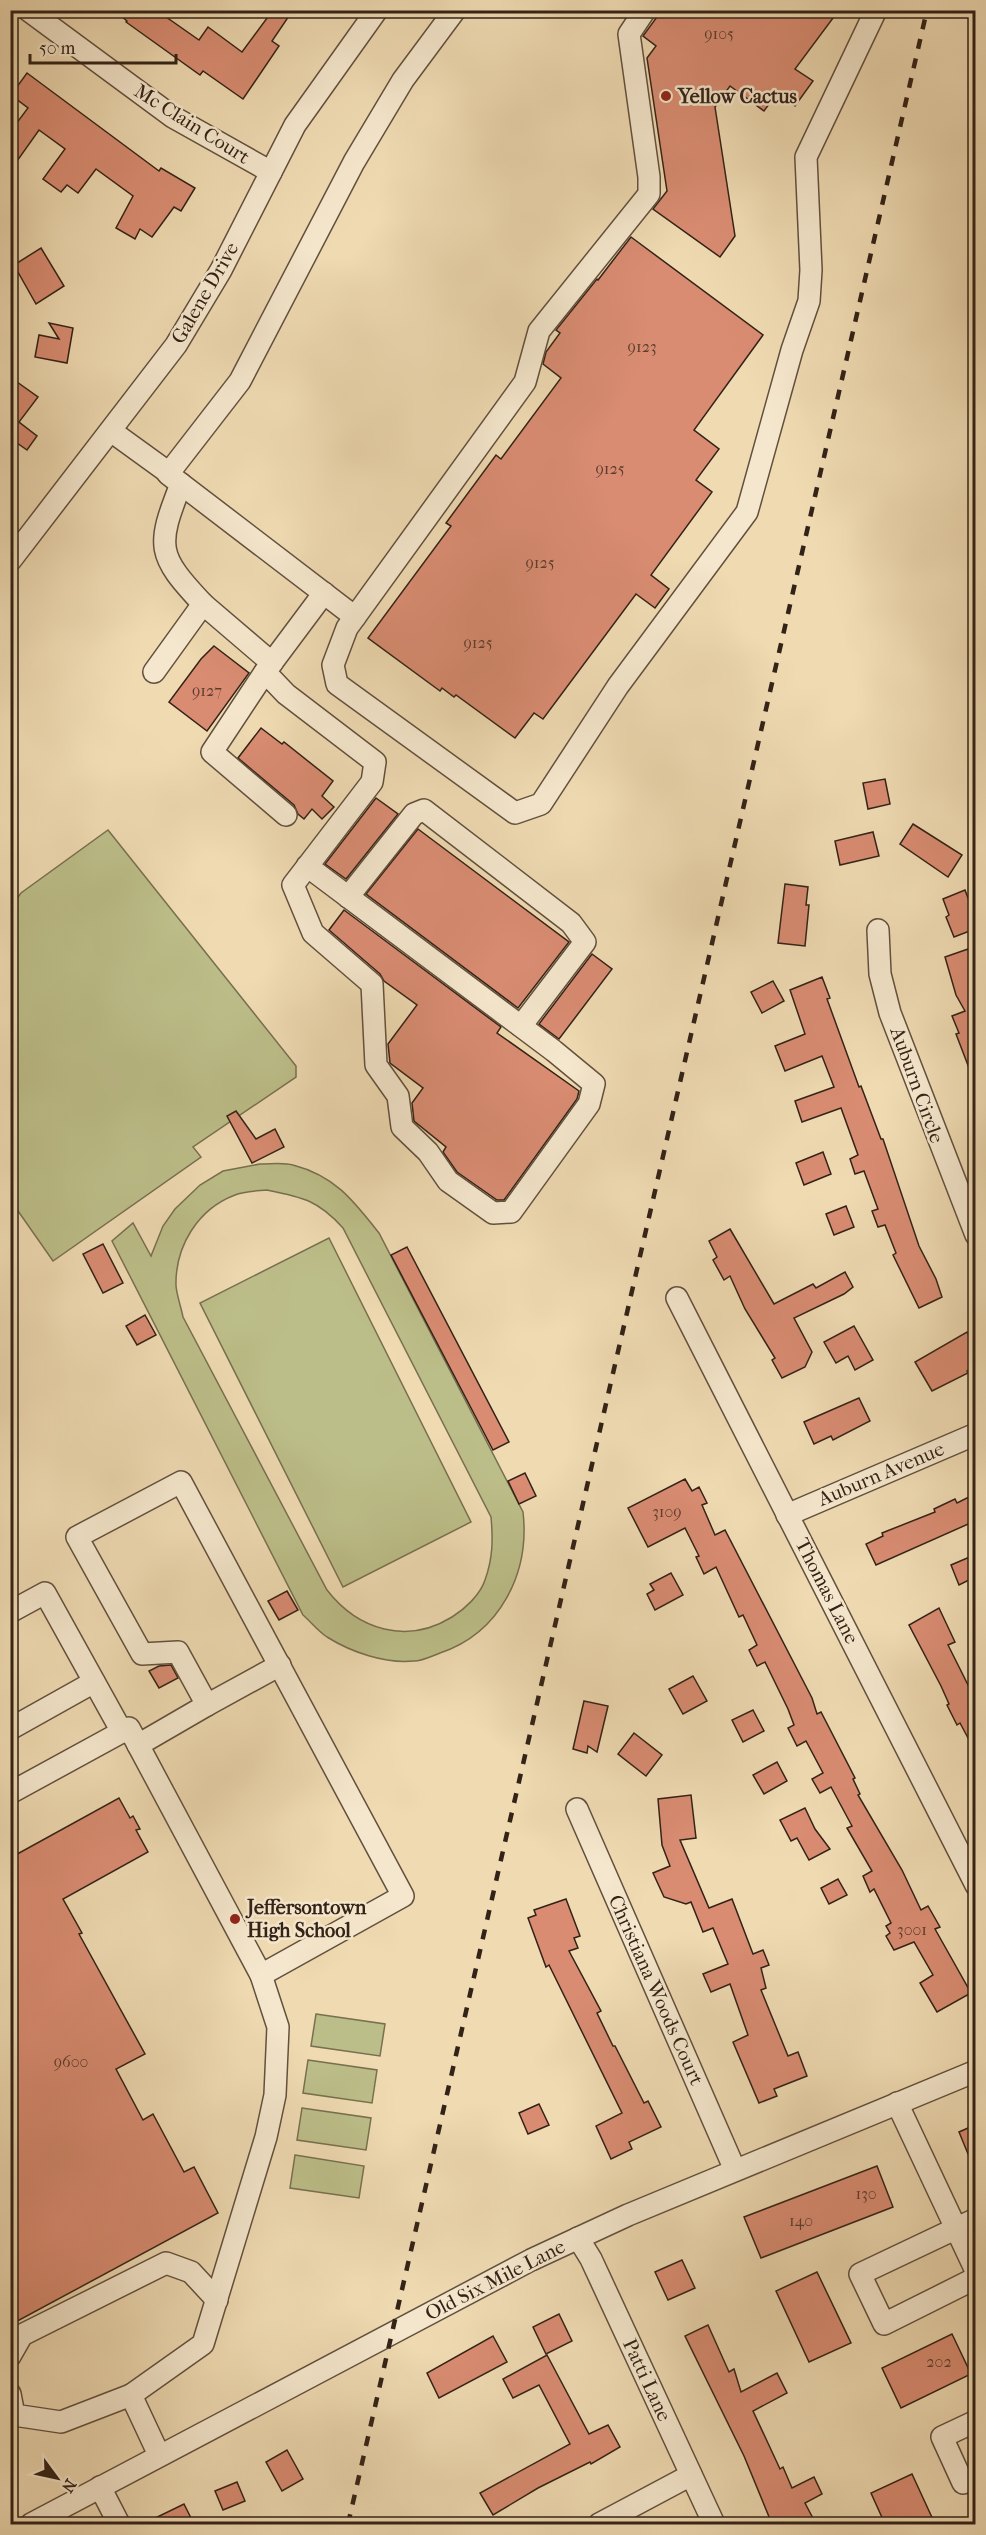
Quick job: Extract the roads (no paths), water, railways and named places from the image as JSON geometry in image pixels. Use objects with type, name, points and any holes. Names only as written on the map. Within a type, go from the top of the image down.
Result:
[{"type":"street","name":"Mc Clain Court","points":[[28,10],[173,117],[271,172]]},
{"type":"street","name":"Galene Drive","points":[[10,561],[176,345],[204,301],[295,125],[377,10]]},
{"type":"street","points":[[307,866],[521,1026],[594,1084],[589,1104],[511,1212],[493,1213],[448,1181],[428,1152],[402,1127],[398,1096],[376,1065],[372,984],[313,933],[293,885],[307,866],[372,782],[375,762],[286,694],[269,668],[176,575],[166,558],[164,538],[175,478],[240,381],[354,162],[403,80],[455,10]]},
{"type":"street","points":[[645,10],[629,34],[649,177],[649,194],[539,331],[525,382],[347,628],[333,665],[337,684],[515,813],[541,804],[618,686],[747,512],[792,350],[809,301],[806,157],[876,10]]},
{"type":"street","points":[[111,430],[355,617]]},
{"type":"street","points":[[286,815],[213,752],[269,668],[324,593]]},
{"type":"street","points":[[154,672],[203,604]]},
{"type":"street","points":[[348,897],[414,814],[424,810],[571,923],[585,942],[521,1026]]},
{"type":"street","name":"Auburn Circle","points":[[878,930],[880,974],[890,1013],[975,1235]]},
{"type":"street","name":"Thomas Lane","points":[[677,1298],[975,1885]]},
{"type":"street","name":"Auburn Avenue","points":[[788,1515],[975,1434]]},
{"type":"street","points":[[207,1705],[178,1652],[142,1654],[77,1537],[181,1482],[403,1896],[261,1976]]},
{"type":"street","points":[[10,1612],[45,1593],[94,1682],[130,1739],[261,1976],[278,2027],[275,2095],[266,2138],[203,2344],[131,2395],[61,2422],[12,2415],[10,2394]]},
{"type":"street","points":[[10,1793],[207,1705],[280,1665]]},
{"type":"street","points":[[10,1729],[94,1682]]},
{"type":"street","name":"Christiana Woods Court","points":[[577,1809],[735,2170]]},
{"type":"street","name":"Old Six Mile Lane","points":[[31,2524],[159,2455],[578,2238],[735,2170],[975,2071]]},
{"type":"street","points":[[897,2103],[975,2271]]},
{"type":"street","points":[[975,2219],[860,2274],[884,2324],[975,2278]]},
{"type":"street","name":"Patti Lane","points":[[578,2238],[591,2259],[714,2524]]},
{"type":"street","points":[[10,2356],[22,2335],[166,2264],[191,2272],[217,2300]]},
{"type":"street","points":[[131,2395],[159,2455]]},
{"type":"street","points":[[975,2421],[942,2437],[963,2483],[975,2478]]},
{"type":"street","points":[[599,2524],[690,2475]]},
{"type":"street","points":[[100,2487],[119,2524]]},
{"type":"railway","points":[[348,2524],[927,10]]},
{"type":"place","name":"Yellow Cactus","points":[[666,96]]},
{"type":"place","name":"Jeffersontown High School","points":[[235,1919]]}]
